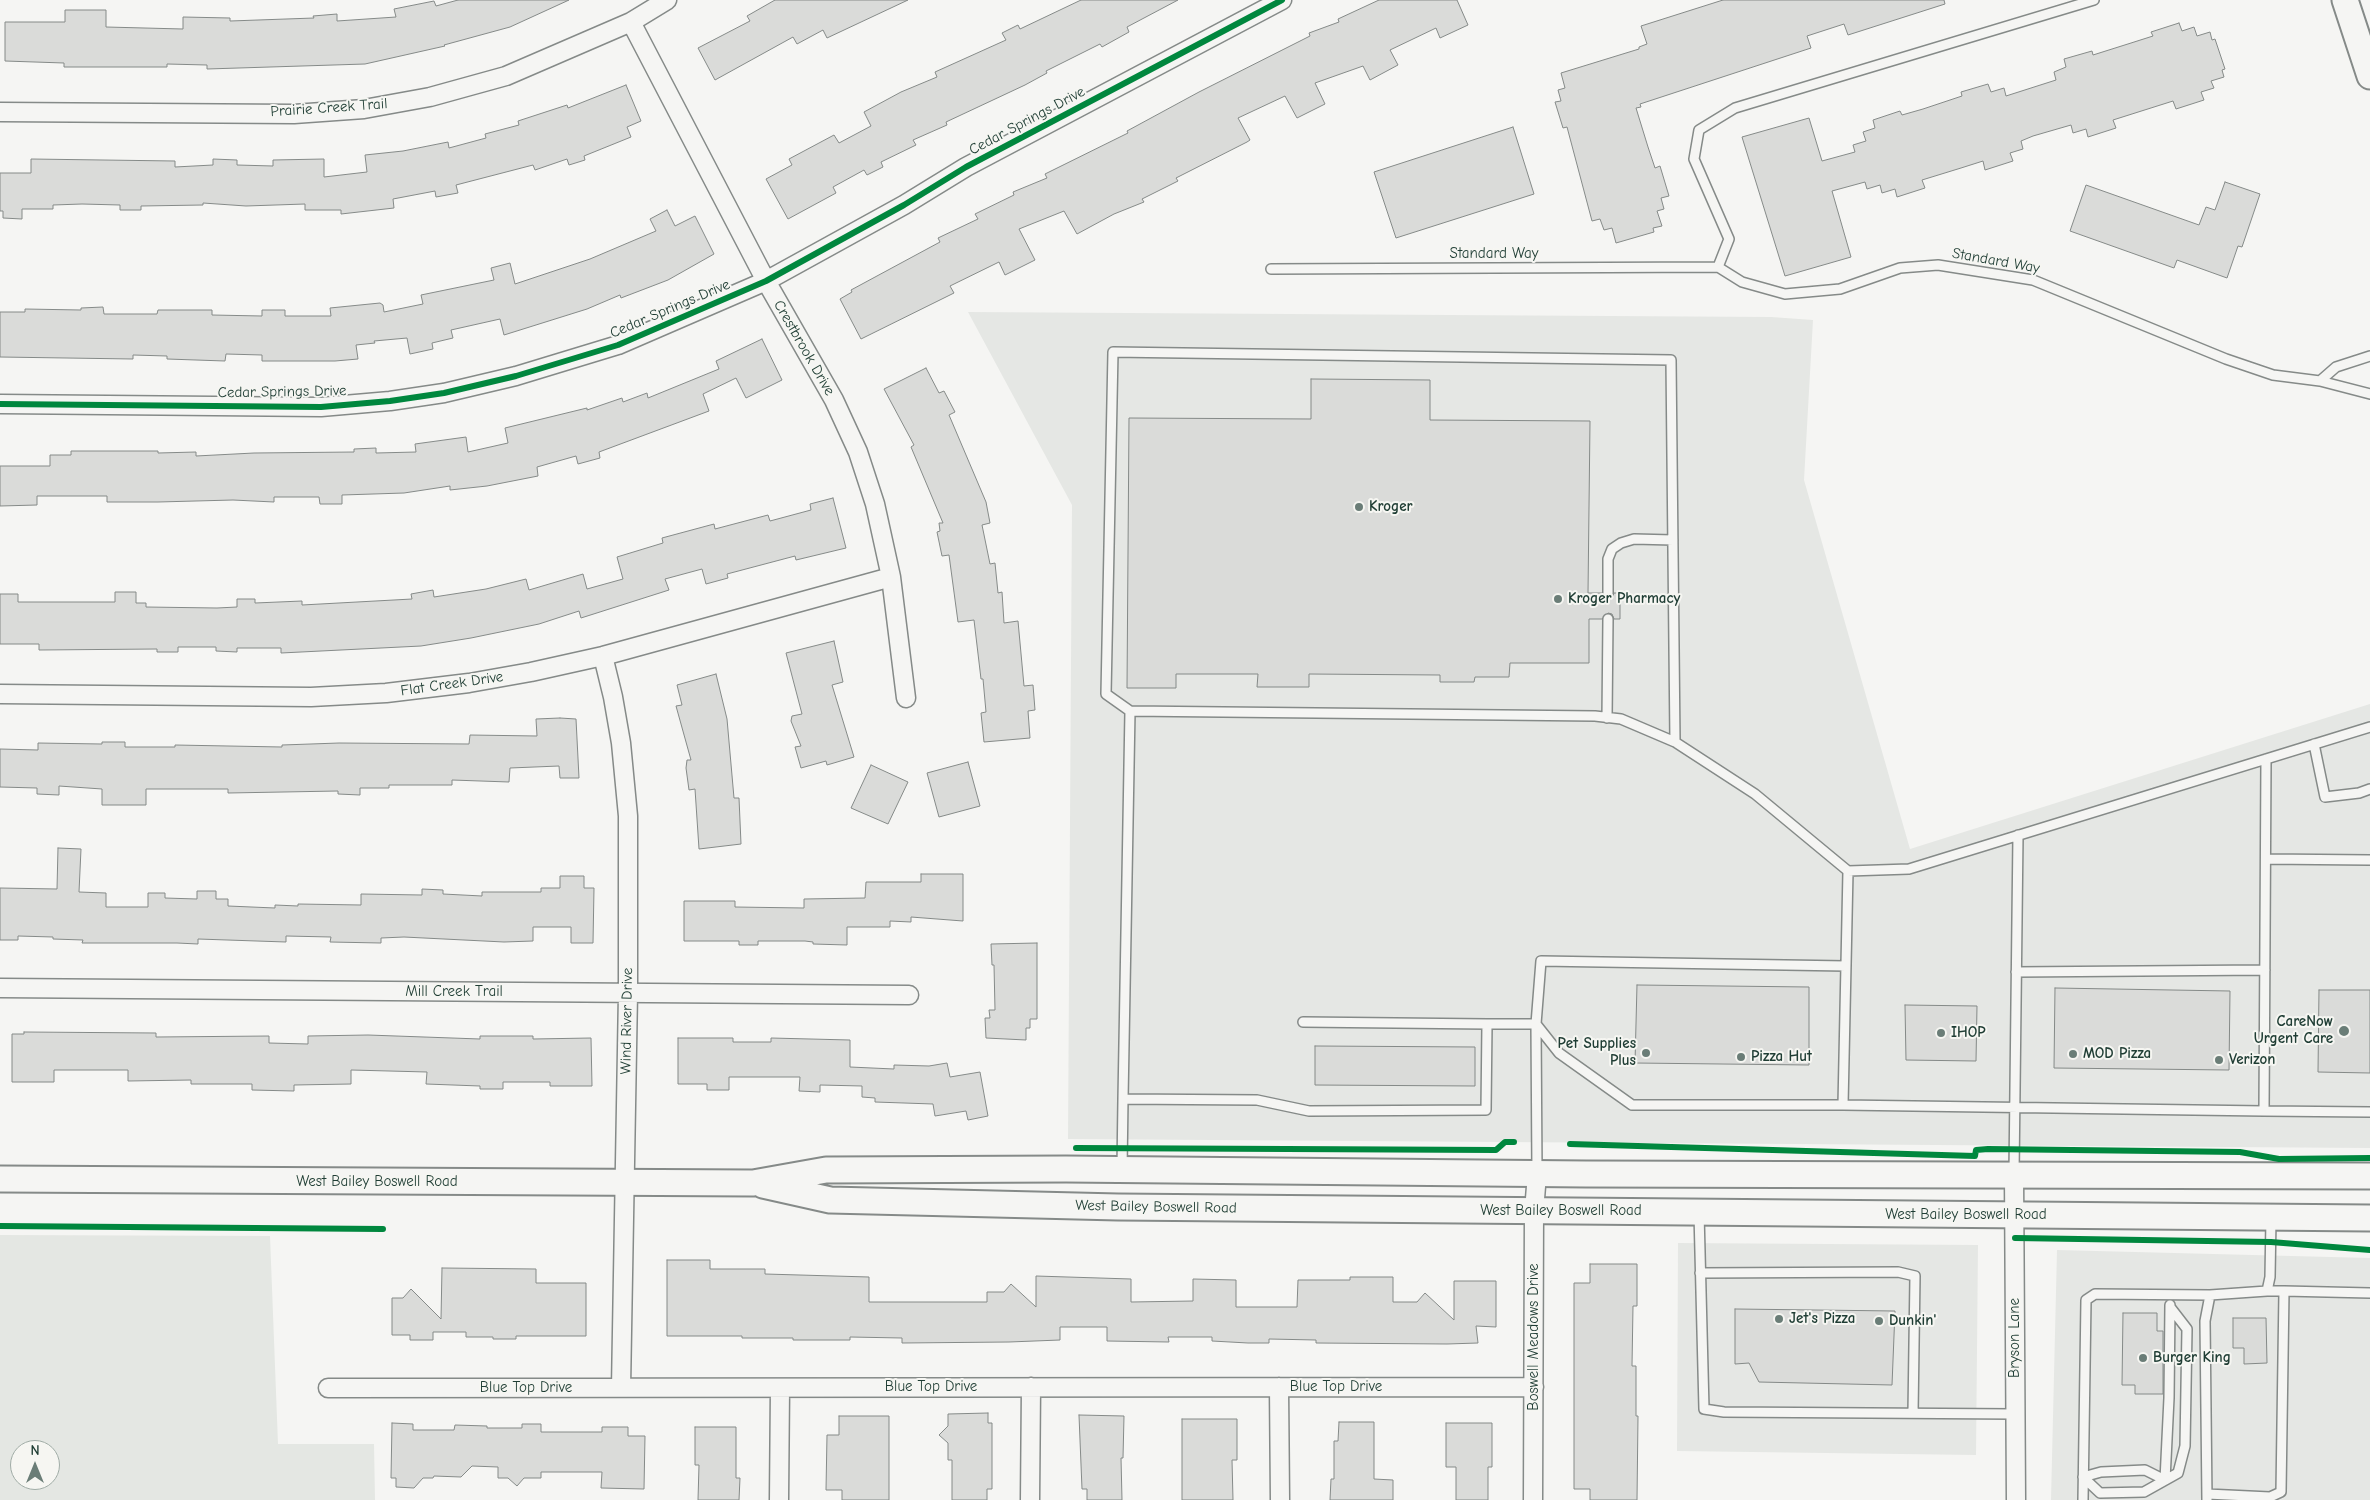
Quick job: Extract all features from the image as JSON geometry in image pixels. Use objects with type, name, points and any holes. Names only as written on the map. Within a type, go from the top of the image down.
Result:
[{"type":"main road","points":[[2345,0],[2370,76]]},
{"type":"main road","name":"West Bailey Boswell Road","points":[[0,1178],[753,1183],[826,1170],[1122,1169],[1537,1174],[2370,1176]]},
{"type":"main road","name":"West Bailey Boswell Road","points":[[753,1183],[830,1200],[1118,1207],[2370,1218]]},
{"type":"street","name":"Prairie Creek Trail","points":[[0,112],[294,114],[364,109],[430,98],[506,76],[631,22],[668,0]]},
{"type":"street","name":"Cedar Springs Drive","points":[[0,404],[321,407],[390,401],[444,394],[516,376],[618,345],[766,281],[904,205],[966,167],[1282,0]]},
{"type":"street","name":"Crestbrook Drive","points":[[631,22],[766,281],[834,400],[858,452],[875,504],[891,577],[906,698]]},
{"type":"street","name":"Flat Creek Drive","points":[[0,694],[311,697],[386,693],[531,672],[603,656],[891,577]]},
{"type":"street","name":"Wind River Drive","points":[[603,656],[614,697],[621,742],[628,816],[628,993],[621,1388]]},
{"type":"street","name":"Mill Creek Trail","points":[[0,988],[909,995]]},
{"type":"street","name":"Boswell Meadows Drive","points":[[1533,1500],[1534,1211],[1537,1174]]},
{"type":"street","name":"Bryson Lane","points":[[2014,1175],[2016,1500]]},
{"type":"street","points":[[1030,1500],[1031,1387]]},
{"type":"street","points":[[1279,1387],[1280,1500]]},
{"type":"street","name":"Blue Top Drive","points":[[328,1388],[1534,1387]]},
{"type":"street","points":[[779,1500],[780,1388]]},
{"type":"lane","points":[[1718,266],[1728,240],[1694,159],[1699,130],[1735,108],[2094,0]]},
{"type":"lane","name":"Standard Way","points":[[1271,270],[1718,266],[1742,282],[1785,294],[1840,289],[1900,268],[1938,265],[2033,280],[2226,359],[2273,375],[2320,381],[2370,394]]},
{"type":"lane","points":[[1674,742],[1671,360],[1113,352],[1106,694],[1130,711],[1595,716],[1621,720],[1674,742],[1755,794],[1848,871],[1909,869],[2370,727]]},
{"type":"lane","points":[[2320,381],[2336,367],[2370,356]]},
{"type":"lane","points":[[1608,593],[1608,559],[1612,549],[1621,543],[1634,540],[1673,540]]},
{"type":"lane","points":[[1607,718],[1608,619]]},
{"type":"lane","points":[[1122,1169],[1130,711]]},
{"type":"lane","points":[[2314,744],[2325,797],[2359,793],[2370,789]]},
{"type":"lane","points":[[2264,1111],[2266,759]]},
{"type":"lane","points":[[2014,1175],[2018,835]]},
{"type":"lane","points":[[2266,859],[2370,860]]},
{"type":"lane","points":[[1843,1105],[1848,871]]},
{"type":"lane","points":[[1537,1174],[1536,1024],[1541,961],[1846,966]]},
{"type":"lane","points":[[2016,972],[2265,970]]},
{"type":"lane","points":[[1303,1022],[1536,1024]]},
{"type":"lane","points":[[1124,1099],[1257,1100],[1309,1111],[1486,1110],[1487,1024]]},
{"type":"lane","points":[[1536,1024],[1559,1053],[1632,1105],[1843,1105],[2370,1112]]},
{"type":"lane","points":[[1699,1212],[1704,1409],[1724,1412],[2014,1414]]},
{"type":"lane","points":[[2267,1291],[2270,1277],[2271,1217]]},
{"type":"lane","points":[[1700,1273],[1898,1272],[1915,1276],[1913,1413]]},
{"type":"lane","points":[[2083,1500],[2086,1300],[2095,1294],[2210,1295],[2267,1291],[2370,1293]]},
{"type":"lane","points":[[2210,1295],[2205,1321],[2207,1497],[2270,1497],[2281,1492],[2284,1291]]},
{"type":"lane","points":[[2165,1480],[2170,1294]]},
{"type":"lane","points":[[2083,1477],[2100,1493],[2144,1492],[2178,1473],[2185,1446],[2187,1329],[2170,1307]]},
{"type":"lane","points":[[2083,1477],[2101,1472],[2145,1470],[2165,1480]]},
{"type":"shaded area","points":[[968,312],[1771,317],[1813,320],[1804,480],[1910,849],[2370,704],[2370,1148],[1068,1139],[1072,505]]},
{"type":"shaded area","points":[[0,1235],[270,1236],[278,1444],[374,1444],[375,1500],[0,1500]]},
{"type":"shaded area","points":[[1678,1243],[1978,1245],[1976,1455],[1677,1451]]},
{"type":"shaded area","points":[[2057,1250],[2370,1258],[2370,1500],[2051,1500]]},
{"type":"building","points":[[458,0],[569,0],[510,27],[445,46],[365,64],[207,69],[207,65],[167,64],[167,67],[64,67],[64,63],[5,61],[5,22],[65,22],[65,10],[106,10],[106,27],[183,29],[183,17],[230,18],[230,21],[314,18],[313,16],[337,14],[337,21],[396,17],[394,9],[434,1],[436,6]]},
{"type":"building","points":[[775,0],[908,0],[827,38],[823,30],[797,44],[793,37],[715,80],[698,48],[750,21],[747,16]]},
{"type":"building","points":[[1081,0],[1178,0],[1127,27],[1129,32],[1102,47],[1100,44],[1046,71],[1047,73],[1025,85],[946,122],[947,125],[913,140],[916,145],[881,162],[883,167],[867,175],[864,170],[833,187],[836,193],[788,219],[766,179],[792,165],[789,159],[834,135],[839,143],[871,126],[864,112],[901,92],[937,77],[935,72],[1006,40],[1002,33],[1018,25],[1020,29]]},
{"type":"building","points":[[1379,0],[1457,0],[1468,25],[1440,38],[1436,28],[1390,50],[1398,65],[1370,80],[1363,66],[1315,83],[1325,104],[1297,118],[1285,96],[1238,118],[1250,140],[1176,178],[1178,181],[1142,199],[1144,202],[1114,214],[1077,234],[1064,211],[1019,229],[1035,260],[1005,275],[999,262],[950,286],[954,293],[861,339],[840,299],[852,292],[851,290],[940,242],[938,238],[978,219],[975,214],[1014,195],[1013,192],[1047,178],[1045,174],[1128,133],[1127,131],[1199,92],[1310,36],[1309,33],[1339,22],[1338,19]]},
{"type":"building","points":[[1723,0],[1944,0],[1945,4],[1848,35],[1844,24],[1807,36],[1811,48],[1640,104],[1641,107],[1636,108],[1648,147],[1655,168],[1660,166],[1669,196],[1661,198],[1664,209],[1657,211],[1662,226],[1653,228],[1654,232],[1616,243],[1612,228],[1604,230],[1600,219],[1592,221],[1567,127],[1563,128],[1555,102],[1561,101],[1558,90],[1565,88],[1561,73],[1639,49],[1639,47],[1647,44],[1641,26]]},
{"type":"building","points":[[2179,23],[2182,31],[2194,27],[2197,36],[2210,32],[2212,40],[2215,39],[2225,69],[2222,70],[2224,77],[2211,81],[2214,88],[2201,92],[2204,100],[2176,109],[2173,101],[2113,120],[2116,128],[2088,137],[2086,129],[2073,133],[2071,125],[2033,136],[2021,141],[2023,149],[2010,153],[2013,161],[1985,170],[1983,161],[1922,180],[1925,188],[1897,197],[1895,189],[1882,193],[1880,185],[1867,189],[1865,182],[1832,191],[1851,257],[1785,276],[1742,137],[1809,118],[1822,161],[1855,152],[1853,145],[1866,141],[1863,132],[1875,128],[1873,120],[1900,111],[1902,115],[1923,109],[1962,96],[1961,92],[1988,84],[1991,92],[2004,88],[2006,96],[2056,80],[2054,72],[2066,67],[2064,59],[2092,51],[2093,55],[2153,36],[2151,32]]},
{"type":"building","points":[[626,85],[641,121],[627,127],[631,137],[584,156],[585,160],[569,165],[567,159],[535,170],[533,165],[456,185],[458,193],[436,197],[435,191],[393,199],[394,208],[341,214],[341,210],[305,210],[305,204],[246,206],[203,203],[203,205],[141,206],[141,210],[120,210],[120,205],[82,204],[53,205],[53,209],[22,209],[22,219],[3,218],[3,211],[0,211],[0,173],[31,173],[31,159],[175,161],[175,167],[213,165],[213,159],[237,160],[237,165],[273,166],[273,160],[324,159],[324,177],[367,172],[365,155],[403,151],[448,142],[449,148],[486,138],[485,134],[519,125],[518,121],[567,105],[568,108]]},
{"type":"building","points":[[1513,127],[1534,194],[1396,238],[1374,172]]},
{"type":"building","points":[[2225,182],[2260,194],[2242,247],[2238,246],[2227,278],[2177,260],[2174,268],[2070,231],[2086,185],[2199,225],[2206,207],[2215,210]]},
{"type":"building","points":[[667,210],[675,226],[695,216],[714,254],[668,280],[621,298],[620,295],[587,309],[504,335],[500,319],[451,330],[453,338],[432,343],[433,349],[410,354],[407,338],[374,341],[375,343],[356,345],[358,359],[335,361],[262,361],[262,355],[226,354],[225,361],[167,359],[167,356],[133,355],[133,359],[0,357],[0,312],[25,312],[25,309],[81,310],[81,308],[103,307],[104,314],[157,314],[158,310],[212,310],[212,315],[262,316],[262,310],[285,310],[285,316],[331,316],[330,308],[380,303],[383,305],[384,312],[423,304],[421,295],[494,280],[491,268],[510,263],[515,284],[590,259],[656,231],[650,219]]},
{"type":"building","points":[[762,339],[782,380],[746,398],[736,378],[703,394],[709,411],[599,452],[600,458],[578,464],[576,456],[537,467],[538,476],[487,486],[450,490],[450,486],[404,493],[342,495],[342,504],[320,504],[319,497],[274,497],[274,502],[233,500],[107,502],[107,496],[37,496],[37,505],[0,506],[0,466],[50,466],[50,455],[71,455],[71,451],[196,452],[196,456],[254,453],[354,452],[354,449],[376,448],[376,453],[416,452],[415,444],[466,437],[468,452],[508,443],[505,428],[587,408],[587,410],[622,398],[623,402],[647,393],[648,398],[719,369],[716,361]]},
{"type":"building","points":[[926,368],[939,393],[944,391],[955,412],[949,415],[986,502],[990,523],[982,525],[990,564],[995,563],[998,593],[1002,592],[1004,623],[1018,621],[1024,686],[1033,685],[1035,710],[1028,711],[1030,738],[984,742],[981,713],[986,712],[974,620],[958,622],[949,555],[942,556],[937,532],[940,531],[939,523],[943,523],[911,447],[914,445],[884,389]]},
{"type":"building","name":"Kroger","points":[[1311,379],[1430,380],[1430,420],[1590,421],[1588,593],[1602,593],[1608,599],[1612,598],[1614,593],[1620,593],[1620,619],[1614,619],[1612,614],[1608,613],[1602,619],[1589,619],[1589,663],[1510,663],[1509,677],[1475,677],[1474,682],[1440,682],[1440,675],[1309,674],[1309,687],[1257,687],[1258,674],[1176,674],[1176,688],[1127,688],[1129,418],[1311,419]]},
{"type":"building","points":[[833,498],[846,548],[796,560],[795,556],[727,574],[728,578],[706,584],[702,569],[665,579],[669,590],[581,618],[579,611],[539,624],[471,638],[421,646],[281,653],[281,648],[237,648],[237,652],[216,651],[216,647],[178,647],[178,652],[157,652],[157,649],[39,650],[39,644],[0,644],[0,594],[18,594],[18,602],[115,602],[115,592],[136,592],[136,603],[146,603],[146,607],[217,608],[237,607],[237,599],[255,599],[255,603],[302,601],[302,605],[412,599],[411,594],[433,590],[434,597],[486,589],[526,579],[529,590],[583,574],[587,589],[623,579],[617,557],[663,543],[662,538],[714,524],[715,529],[768,515],[770,521],[811,510],[810,504]]},
{"type":"building","points":[[834,641],[843,682],[832,685],[854,757],[827,765],[826,761],[801,768],[795,747],[801,746],[791,721],[792,716],[802,714],[786,653]]},
{"type":"building","points":[[716,674],[727,719],[734,798],[739,798],[741,844],[699,849],[695,789],[689,790],[686,768],[687,760],[691,760],[676,706],[682,705],[677,685]]},
{"type":"building","points":[[536,719],[576,719],[579,778],[560,778],[559,766],[510,768],[509,782],[452,780],[452,785],[389,785],[389,788],[360,788],[360,795],[338,794],[338,791],[228,793],[228,789],[146,789],[146,805],[102,805],[102,789],[59,786],[59,795],[37,794],[37,788],[0,787],[0,749],[38,750],[38,743],[102,744],[102,742],[125,742],[125,747],[175,747],[175,745],[282,747],[282,745],[339,743],[469,744],[470,735],[537,736]]},
{"type":"building","points":[[968,762],[980,806],[939,817],[927,773]]},
{"type":"building","points":[[871,765],[908,782],[888,824],[851,808]]},
{"type":"building","points":[[58,848],[81,849],[79,892],[106,893],[106,907],[148,907],[148,893],[165,893],[165,898],[197,899],[197,891],[216,891],[216,899],[228,899],[228,906],[275,908],[275,905],[298,906],[298,904],[361,905],[361,894],[422,895],[422,889],[443,890],[443,894],[482,896],[482,892],[541,892],[541,888],[560,888],[560,876],[584,876],[584,888],[594,888],[593,943],[571,943],[571,927],[533,927],[533,941],[504,942],[404,937],[381,938],[381,943],[330,942],[331,937],[286,936],[286,942],[198,939],[198,944],[82,943],[83,940],[18,936],[18,940],[0,940],[0,888],[57,889]]},
{"type":"building","points":[[921,874],[963,874],[963,921],[911,917],[911,922],[890,921],[890,927],[847,927],[847,945],[813,944],[813,942],[805,941],[758,941],[758,945],[739,945],[739,941],[684,941],[684,901],[735,901],[735,907],[804,908],[804,899],[865,898],[866,882],[921,882]]},
{"type":"building","points":[[1037,943],[1037,1019],[1030,1019],[1030,1028],[1026,1028],[1026,1040],[986,1038],[985,1018],[990,1018],[989,1010],[995,1010],[994,965],[992,965],[991,944]]},
{"type":"building","points":[[1637,985],[1809,987],[1809,1065],[1635,1063]]},
{"type":"building","points":[[2055,988],[2230,991],[2229,1070],[2054,1068]]},
{"type":"building","name":"CareNow Urgent Care","points":[[2319,990],[2370,990],[2370,1073],[2318,1072]]},
{"type":"building","name":"IHOP","points":[[1905,1005],[1977,1006],[1976,1061],[1906,1060]]},
{"type":"building","points":[[24,1032],[156,1033],[156,1037],[269,1036],[269,1043],[308,1044],[308,1036],[368,1035],[480,1039],[480,1036],[533,1036],[533,1039],[591,1038],[592,1086],[550,1086],[550,1082],[503,1082],[503,1089],[480,1089],[480,1086],[426,1084],[427,1072],[351,1070],[351,1084],[294,1085],[294,1091],[252,1090],[252,1084],[191,1084],[191,1080],[128,1081],[128,1070],[54,1070],[54,1082],[12,1082],[12,1034],[24,1034]]},
{"type":"building","points":[[678,1038],[733,1038],[733,1042],[771,1042],[771,1038],[850,1040],[850,1067],[894,1069],[894,1065],[929,1066],[947,1063],[950,1077],[980,1072],[988,1116],[968,1120],[966,1111],[935,1116],[933,1104],[875,1102],[875,1098],[862,1097],[862,1086],[820,1085],[820,1092],[799,1091],[800,1077],[729,1077],[729,1090],[707,1090],[707,1084],[678,1084]]},
{"type":"building","points":[[1315,1046],[1475,1047],[1475,1086],[1315,1085]]},
{"type":"building","points":[[667,1260],[710,1260],[710,1269],[765,1269],[765,1274],[869,1277],[869,1302],[987,1302],[987,1292],[1004,1292],[1011,1284],[1036,1307],[1036,1276],[1131,1279],[1131,1302],[1193,1301],[1193,1279],[1236,1280],[1236,1307],[1297,1307],[1298,1280],[1350,1280],[1350,1277],[1393,1277],[1393,1302],[1417,1302],[1425,1293],[1454,1320],[1454,1281],[1496,1281],[1496,1327],[1476,1326],[1478,1343],[1447,1344],[1316,1343],[1316,1340],[1269,1339],[1269,1343],[1248,1343],[1212,1341],[1212,1337],[1168,1337],[1169,1342],[1107,1341],[1107,1327],[1060,1327],[1060,1340],[1009,1342],[902,1343],[902,1338],[850,1337],[850,1340],[793,1340],[793,1338],[742,1338],[742,1336],[667,1336]]},
{"type":"building","points":[[1590,1264],[1637,1264],[1637,1306],[1633,1306],[1632,1366],[1636,1366],[1636,1416],[1638,1416],[1637,1500],[1590,1500],[1590,1489],[1574,1489],[1574,1283],[1590,1283]]},
{"type":"building","points":[[442,1268],[536,1269],[536,1283],[586,1283],[586,1336],[516,1336],[516,1339],[493,1339],[493,1337],[466,1337],[466,1332],[433,1332],[433,1340],[410,1340],[410,1335],[392,1335],[392,1298],[403,1298],[411,1289],[441,1319]]},
{"type":"building","points":[[1735,1309],[1895,1311],[1892,1385],[1759,1382],[1749,1363],[1735,1364]]},
{"type":"building","name":"Burger King","points":[[2123,1313],[2157,1313],[2157,1331],[2163,1331],[2163,1394],[2135,1394],[2135,1385],[2122,1385]]},
{"type":"building","points":[[2233,1318],[2266,1318],[2267,1363],[2244,1364],[2244,1348],[2233,1348]]},
{"type":"building","points":[[988,1413],[988,1423],[992,1423],[992,1489],[987,1489],[987,1500],[952,1500],[952,1460],[948,1460],[948,1443],[939,1435],[948,1426],[948,1414]]},
{"type":"building","points":[[1079,1415],[1124,1416],[1123,1458],[1121,1458],[1122,1500],[1087,1500],[1087,1489],[1082,1489]]},
{"type":"building","points":[[839,1416],[889,1416],[889,1500],[842,1500],[842,1490],[826,1490],[827,1435],[839,1435]]},
{"type":"building","points":[[1182,1419],[1237,1419],[1237,1460],[1232,1460],[1233,1500],[1182,1500]]},
{"type":"building","points":[[1339,1422],[1374,1422],[1374,1479],[1393,1480],[1393,1500],[1330,1500],[1331,1479],[1334,1479],[1334,1441],[1338,1441]]},
{"type":"building","points":[[392,1423],[413,1424],[413,1430],[454,1430],[455,1425],[487,1426],[487,1428],[522,1428],[522,1424],[541,1424],[541,1432],[602,1432],[602,1427],[628,1427],[628,1436],[645,1436],[644,1489],[601,1488],[602,1472],[541,1472],[541,1478],[524,1478],[517,1486],[508,1478],[498,1478],[498,1467],[472,1466],[461,1477],[434,1476],[433,1478],[423,1478],[414,1488],[396,1487],[396,1478],[391,1478]]},
{"type":"building","points":[[1446,1423],[1492,1423],[1492,1467],[1488,1467],[1488,1500],[1456,1500],[1456,1467],[1446,1467]]},
{"type":"building","points":[[695,1427],[736,1427],[736,1478],[740,1478],[739,1500],[698,1500],[699,1465],[695,1465]]},
{"type":"cycle path","points":[[0,404],[321,407],[390,401],[444,393],[516,376],[618,345],[766,281],[904,205],[966,167],[1282,0]]},
{"type":"cycle path","points":[[1076,1148],[1496,1150],[1505,1142],[1514,1142]]},
{"type":"cycle path","points":[[1570,1144],[1975,1156],[1976,1150],[1988,1149],[2240,1152],[2279,1159],[2370,1158]]},
{"type":"cycle path","points":[[0,1226],[383,1229]]},
{"type":"cycle path","points":[[2015,1238],[2271,1242],[2370,1250]]},
{"type":"place","name":"Kroger","points":[[1359,507]]},
{"type":"place","name":"Kroger Pharmacy","points":[[1558,599]]},
{"type":"place","name":"CareNow Urgent Care","points":[[2344,1031]]},
{"type":"place","name":"IHOP","points":[[1941,1033]]},
{"type":"place","name":"Pet Supplies Plus","points":[[1646,1053]]},
{"type":"place","name":"MOD Pizza","points":[[2073,1054]]},
{"type":"place","name":"Pizza Hut","points":[[1741,1057]]},
{"type":"place","name":"Verizon","points":[[2219,1060]]},
{"type":"place","name":"Jet's Pizza","points":[[1779,1319]]},
{"type":"place","name":"Dunkin'","points":[[1879,1321]]},
{"type":"place","name":"Burger King","points":[[2143,1358]]}]
